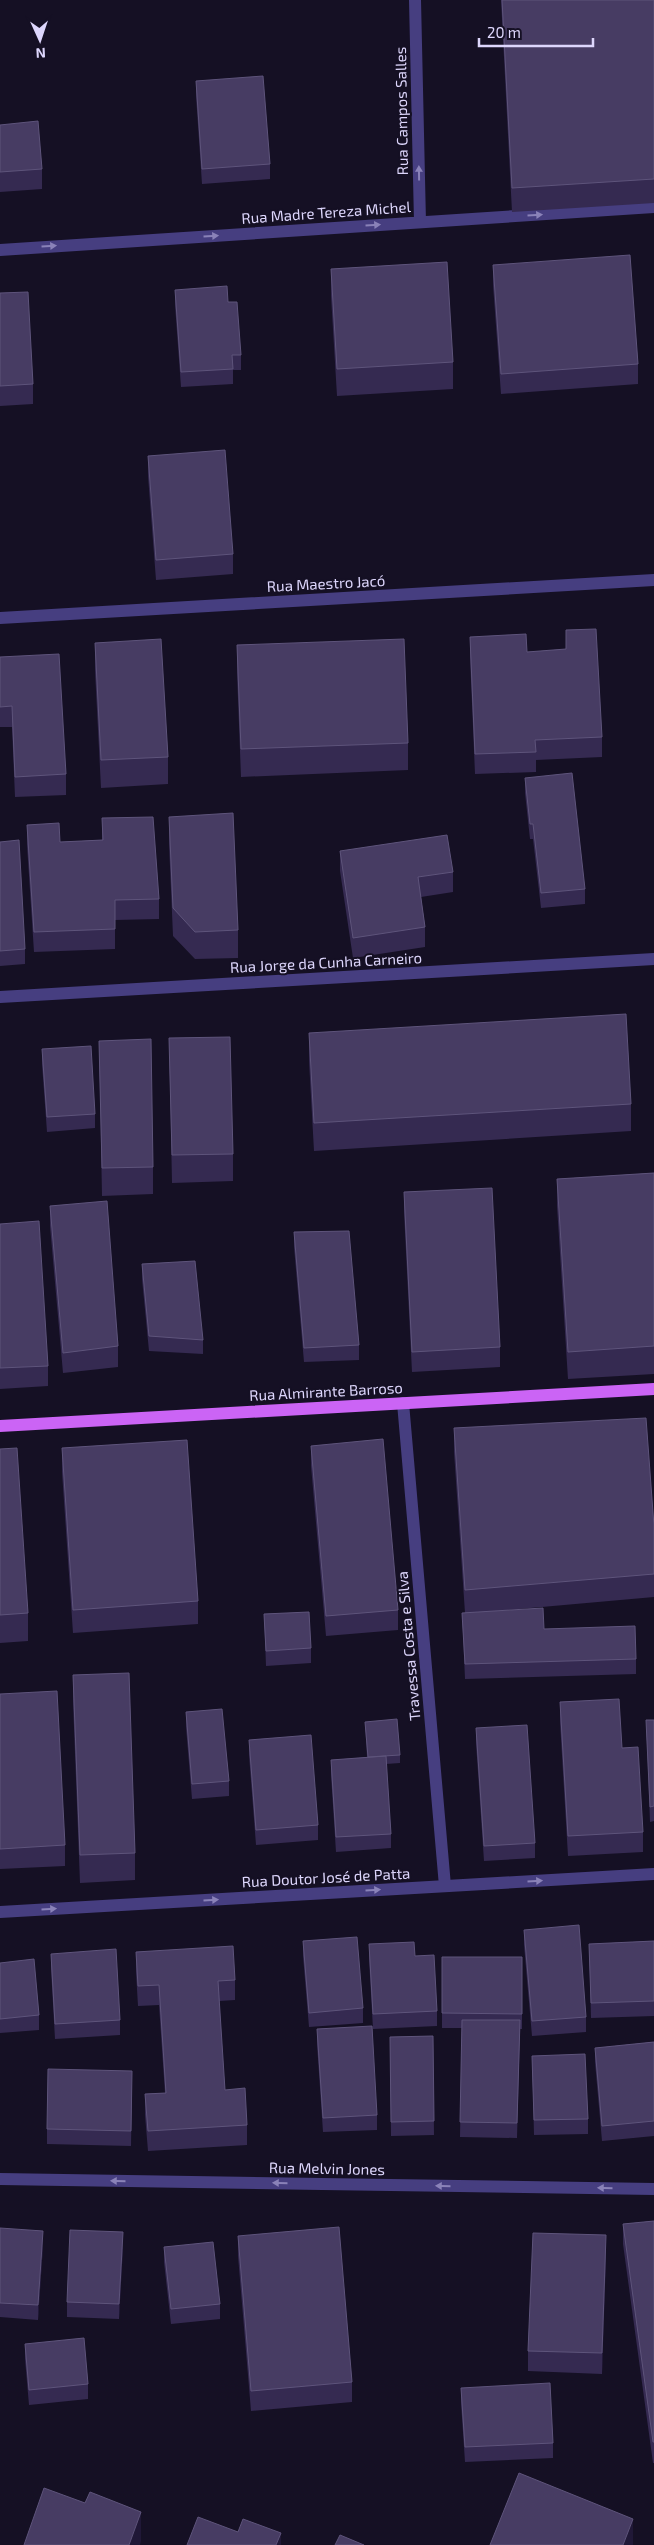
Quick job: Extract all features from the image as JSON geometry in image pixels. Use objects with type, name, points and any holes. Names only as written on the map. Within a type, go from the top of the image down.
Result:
[{"type":"main road","name":"Rua Almirante Barroso","points":[[0,1426],[654,1389]]},
{"type":"street","name":"Rua Campos Salles","points":[[415,0],[420,222]]},
{"type":"street","name":"Rua Madre Tereza Michel","points":[[0,250],[654,207]]},
{"type":"street","name":"Rua Maestro Jacó","points":[[0,618],[654,580]]},
{"type":"street","name":"Rua Jorge da Cunha Carneiro","points":[[0,997],[654,959]]},
{"type":"street","name":"Travessa Costa e Silva","points":[[403,1403],[445,1886]]},
{"type":"street","name":"Rua Doutor José de Patta","points":[[0,1912],[654,1874]]},
{"type":"street","name":"Rua Melvin Jones","points":[[0,2179],[654,2189]]},
{"type":"building","points":[[502,0],[654,0],[654,179],[512,188]]},
{"type":"building","points":[[263,76],[270,164],[202,169],[196,81]]},
{"type":"building","points":[[38,121],[42,169],[0,172],[0,125]]},
{"type":"building","points":[[630,255],[638,364],[501,374],[493,265]]},
{"type":"building","points":[[447,262],[453,362],[337,369],[331,269]]},
{"type":"building","points":[[227,286],[228,302],[237,302],[241,355],[232,355],[233,369],[181,372],[175,290]]},
{"type":"building","points":[[28,292],[33,384],[0,386],[0,293]]},
{"type":"building","points":[[225,450],[233,554],[156,560],[148,456]]},
{"type":"building","points":[[596,629],[602,737],[535,740],[536,752],[475,754],[470,637],[526,634],[527,652],[566,649],[566,630]]},
{"type":"building","points":[[161,639],[168,757],[101,760],[95,643]]},
{"type":"building","points":[[404,639],[408,743],[241,749],[237,645]]},
{"type":"building","points":[[59,654],[66,774],[15,777],[12,706],[0,707],[0,657]]},
{"type":"building","points":[[572,773],[585,889],[541,893],[533,824],[530,824],[525,778]]},
{"type":"building","points":[[233,813],[238,930],[195,932],[173,908],[169,817]]},
{"type":"building","points":[[153,817],[159,899],[115,900],[115,929],[34,932],[27,825],[59,823],[60,842],[103,840],[102,818]]},
{"type":"building","points":[[447,835],[453,872],[418,877],[425,927],[353,938],[340,851]]},
{"type":"building","points":[[19,840],[25,949],[0,951],[0,842]]},
{"type":"building","points":[[626,1014],[631,1104],[314,1123],[309,1033]]},
{"type":"building","points":[[230,1037],[233,1154],[172,1155],[169,1038]]},
{"type":"building","points":[[151,1039],[153,1167],[102,1168],[99,1041]]},
{"type":"building","points":[[91,1046],[95,1114],[47,1117],[42,1049]]},
{"type":"building","points":[[654,1173],[654,1346],[568,1352],[557,1179]]},
{"type":"building","points":[[492,1188],[500,1347],[412,1352],[404,1192]]},
{"type":"building","points":[[107,1201],[118,1346],[63,1353],[50,1206]]},
{"type":"building","points":[[39,1221],[48,1366],[0,1368],[0,1224]]},
{"type":"building","points":[[349,1231],[359,1345],[304,1348],[294,1232]]},
{"type":"building","points":[[195,1261],[203,1340],[149,1336],[142,1264]]},
{"type":"building","points":[[646,1418],[654,1526],[654,1574],[465,1590],[454,1428]]},
{"type":"building","points":[[383,1439],[398,1610],[326,1616],[311,1446]]},
{"type":"building","points":[[187,1440],[198,1601],[73,1610],[62,1448]]},
{"type":"building","points":[[17,1448],[28,1613],[0,1615],[0,1449]]},
{"type":"building","points":[[543,1608],[544,1629],[635,1626],[636,1659],[465,1664],[462,1613]]},
{"type":"building","points":[[309,1612],[311,1648],[266,1651],[264,1614]]},
{"type":"building","points":[[129,1673],[135,1853],[80,1855],[73,1675]]},
{"type":"building","points":[[57,1691],[65,1845],[0,1849],[0,1694]]},
{"type":"building","points":[[619,1699],[622,1748],[638,1747],[643,1832],[568,1836],[560,1702]]},
{"type":"building","points":[[222,1709],[229,1781],[192,1784],[186,1712]]},
{"type":"building","points":[[397,1719],[400,1755],[368,1757],[365,1722]]},
{"type":"building","points":[[646,1720],[654,1720],[654,1806],[650,1807]]},
{"type":"building","points":[[527,1725],[535,1843],[484,1846],[476,1728]]},
{"type":"building","points":[[311,1735],[318,1825],[256,1830],[249,1740]]},
{"type":"building","points":[[386,1756],[391,1834],[336,1837],[331,1760]]},
{"type":"building","points":[[579,1925],[586,2017],[532,2021],[524,1930]]},
{"type":"building","points":[[357,1937],[363,2008],[309,2013],[303,1941]]},
{"type":"building","points":[[654,1941],[654,2001],[591,2003],[589,1944]]},
{"type":"building","points":[[414,1942],[415,1956],[434,1955],[437,2011],[373,2014],[369,1944]]},
{"type":"building","points":[[233,1946],[235,1980],[218,1981],[225,2090],[245,2088],[247,2125],[148,2131],[145,2094],[166,2093],[159,1985],[138,1986],[136,1952]]},
{"type":"building","points":[[116,1949],[120,2020],[55,2024],[51,1954]]},
{"type":"building","points":[[442,1957],[522,1957],[522,2014],[442,2013]]},
{"type":"building","points":[[34,1959],[39,2015],[0,2019],[0,1963]]},
{"type":"building","points":[[462,2020],[520,2020],[517,2123],[460,2122]]},
{"type":"building","points":[[372,2026],[377,2115],[323,2118],[317,2029]]},
{"type":"building","points":[[433,2036],[434,2121],[391,2122],[390,2037]]},
{"type":"building","points":[[654,2042],[654,2121],[602,2126],[595,2048]]},
{"type":"building","points":[[585,2054],[588,2119],[534,2120],[532,2056]]},
{"type":"building","points":[[48,2069],[132,2071],[131,2131],[47,2129]]},
{"type":"building","points":[[654,2221],[654,2442],[653,2442],[623,2224]]},
{"type":"building","points":[[339,2227],[352,2382],[251,2391],[238,2236]]},
{"type":"building","points":[[0,2228],[43,2231],[38,2305],[0,2303]]},
{"type":"building","points":[[70,2230],[123,2232],[119,2304],[67,2302]]},
{"type":"building","points":[[533,2233],[606,2235],[602,2353],[528,2351]]},
{"type":"building","points":[[213,2242],[220,2304],[171,2309],[164,2247]]},
{"type":"building","points":[[84,2338],[88,2384],[29,2390],[25,2344]]},
{"type":"building","points":[[550,2383],[553,2443],[465,2447],[461,2388]]},
{"type":"building","points":[[519,2473],[633,2519],[623,2545],[490,2545]]},
{"type":"building","points":[[44,2488],[85,2503],[90,2492],[141,2512],[129,2545],[24,2545]]},
{"type":"building","points":[[198,2517],[238,2532],[243,2519],[281,2533],[276,2545],[187,2545]]},
{"type":"building","points":[[340,2535],[364,2545],[335,2545]]}]
